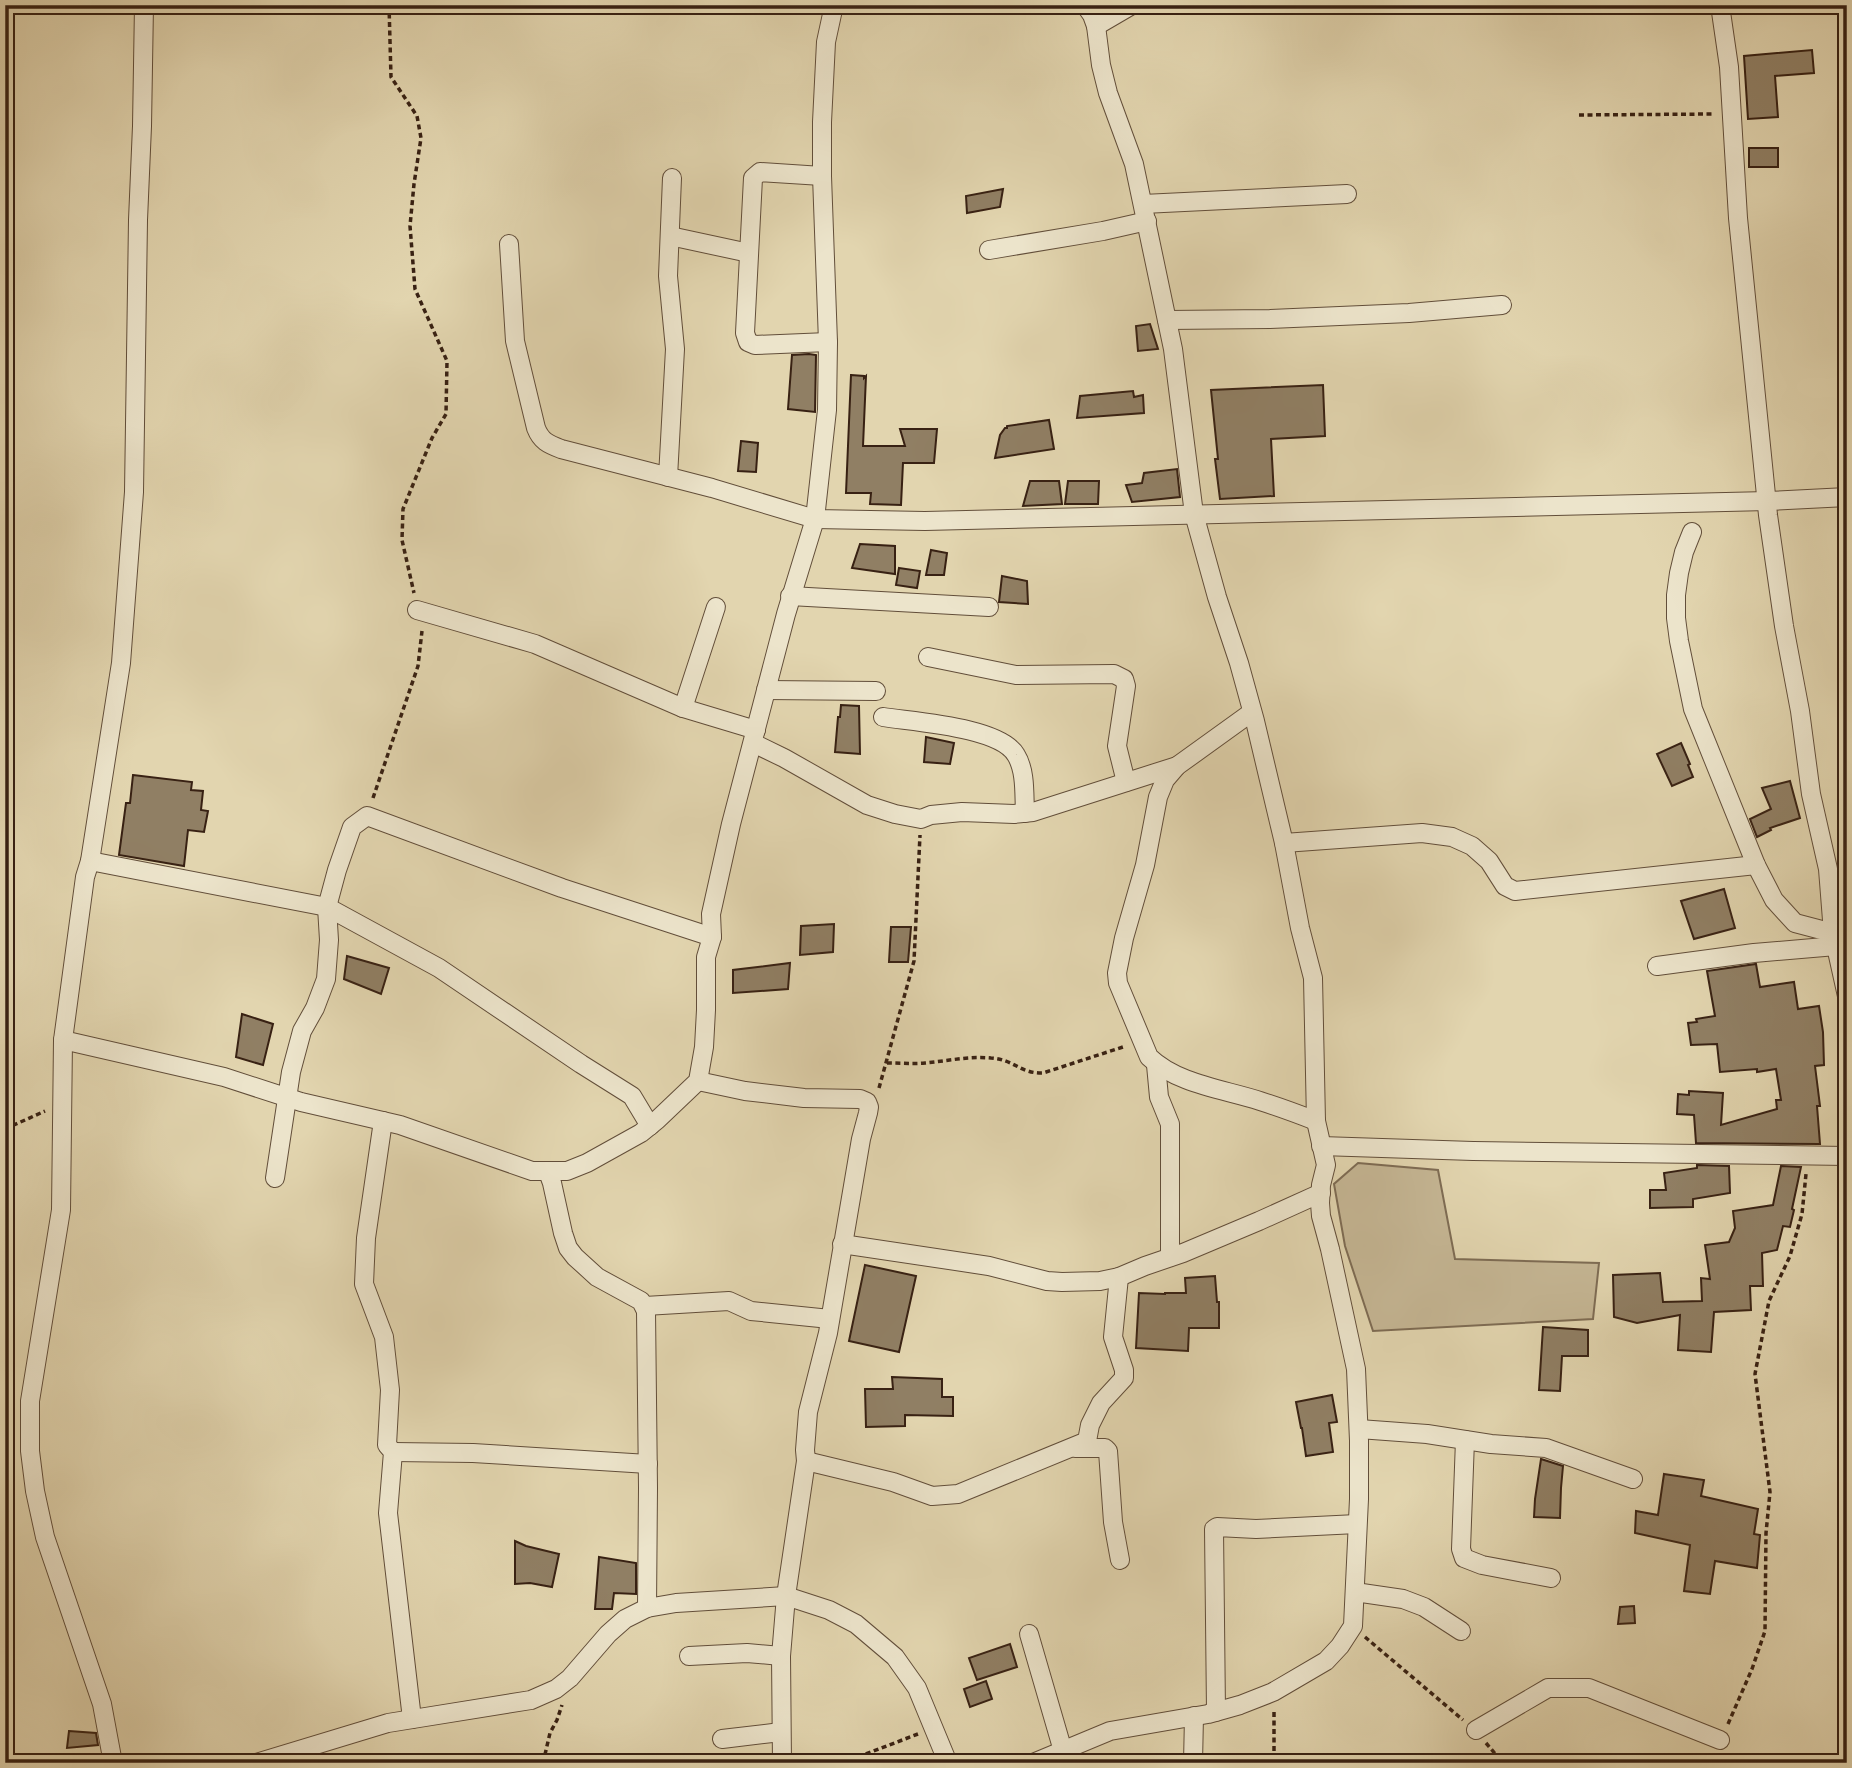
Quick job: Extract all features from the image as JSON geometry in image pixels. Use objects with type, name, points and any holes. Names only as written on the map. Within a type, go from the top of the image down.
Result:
[{"type":"street","points":[[113,1763],[102,1704],[45,1536],[30,1451],[30,1401],[61,1210],[64,1041],[85,877],[90,861],[121,663],[134,492],[144,5]]},
{"type":"street","points":[[64,1041],[224,1077],[286,1097],[421,1131],[532,1171],[567,1171],[587,1163],[641,1133],[698,1082],[704,1047],[706,957],[712,937],[711,914],[731,824],[790,596],[815,519],[827,410],[828,342],[822,176],[826,42],[834,5]]},
{"type":"street","points":[[1034,1763],[1110,1731],[1216,1712],[1240,1705],[1273,1692],[1326,1661],[1353,1626],[1359,1499],[1356,1369],[1321,1216],[1321,1193],[1326,1166],[1316,1121],[1313,978],[1252,712],[1194,514],[1173,349],[1134,164],[1108,93],[1096,26],[1085,5]]},
{"type":"street","points":[[1096,26],[1132,5]]},
{"type":"street","points":[[1720,5],[1729,67],[1738,218],[1768,515],[1811,794],[1828,869],[1834,940],[1847,996]]},
{"type":"street","points":[[822,176],[760,172],[754,178],[745,333],[748,342],[755,345],[828,342]]},
{"type":"street","points":[[668,477],[676,349],[668,276],[672,178]]},
{"type":"street","points":[[989,250],[1066,237],[1145,213],[1347,194]]},
{"type":"street","points":[[670,236],[749,253]]},
{"type":"street","points":[[509,244],[515,341],[539,436],[549,445],[744,497],[815,519],[939,520],[1768,502],[1847,497]]},
{"type":"street","points":[[1167,320],[1395,314],[1502,305]]},
{"type":"street","points":[[1692,531],[1681,562],[1676,595],[1679,641],[1693,709],[1756,865],[1774,900],[1796,923],[1834,940]]},
{"type":"street","points":[[790,596],[989,607]]},
{"type":"street","points":[[683,708],[716,607]]},
{"type":"street","points":[[417,610],[535,644],[754,736],[784,758],[867,805],[895,814],[921,819],[962,812],[1033,812],[1177,766]]},
{"type":"street","points":[[928,657],[1016,675],[1114,674],[1124,679],[1126,686],[1116,746],[1126,782]]},
{"type":"street","points":[[766,690],[876,691]]},
{"type":"street","points":[[1252,712],[1177,766],[1166,780],[1158,797],[1145,865],[1118,965],[1118,983],[1141,1041],[1156,1065],[1192,1081],[1316,1121]]},
{"type":"street","points":[[883,717],[969,730],[1000,741],[1015,753],[1021,769],[1025,813]]},
{"type":"street","points":[[275,1178],[286,1097],[302,1031],[315,1008],[326,979],[327,907],[352,827],[367,817],[562,888],[712,937]]},
{"type":"street","points":[[1283,844],[1422,833],[1452,837],[1472,846],[1489,861],[1505,886],[1515,891],[1756,865]]},
{"type":"street","points":[[90,861],[327,907],[439,968],[632,1097],[650,1126]]},
{"type":"street","points":[[1657,966],[1834,940]]},
{"type":"street","points":[[1156,1065],[1159,1097],[1170,1124],[1170,1257]]},
{"type":"street","points":[[698,1082],[804,1098],[860,1099],[867,1101],[869,1107],[842,1244],[831,1319],[808,1412],[806,1461],[786,1596],[781,1657],[782,1763]]},
{"type":"street","points":[[383,1121],[366,1238],[365,1284],[384,1337],[390,1390],[387,1445],[393,1452],[388,1513],[412,1719]]},
{"type":"street","points":[[1321,1146],[1473,1151],[1847,1156]]},
{"type":"street","points":[[548,1172],[568,1248],[597,1277],[641,1301],[645,1306],[647,1608]]},
{"type":"street","points":[[842,1244],[989,1266],[1047,1280],[1089,1282],[1119,1277],[1259,1222],[1321,1193]]},
{"type":"street","points":[[806,1461],[893,1482],[932,1496],[958,1494],[1087,1441],[1090,1425],[1101,1403],[1124,1378],[1113,1336],[1119,1277]]},
{"type":"street","points":[[645,1306],[729,1301],[751,1311],[831,1319]]},
{"type":"street","points":[[1359,1429],[1546,1448],[1633,1479]]},
{"type":"street","points":[[1465,1440],[1461,1549],[1464,1558],[1551,1578]]},
{"type":"street","points":[[1074,1447],[1105,1448],[1108,1451],[1113,1522],[1120,1560]]},
{"type":"street","points":[[393,1452],[473,1453],[648,1464]]},
{"type":"street","points":[[1216,1712],[1214,1529],[1357,1524]]},
{"type":"street","points":[[1355,1592],[1403,1600],[1424,1607],[1461,1631]]},
{"type":"street","points":[[256,1763],[388,1723],[531,1700],[560,1686],[608,1634],[625,1619],[647,1608],[676,1603],[786,1596],[856,1624],[895,1657],[916,1688],[948,1763]]},
{"type":"street","points":[[1029,1634],[1063,1751]]},
{"type":"street","points":[[689,1656],[747,1654],[781,1657]]},
{"type":"street","points":[[1476,1731],[1548,1688],[1589,1688],[1720,1740]]},
{"type":"street","points":[[1193,1763],[1194,1716]]},
{"type":"street","points":[[722,1739],[781,1732]]},
{"type":"path","points":[[367,817],[418,666],[422,633],[402,540],[402,509],[432,439],[446,414],[447,361],[415,289],[410,226],[421,138],[417,116],[391,77],[389,5]]},
{"type":"path","points":[[1579,115],[1733,114]]},
{"type":"path","points":[[869,1107],[878,1091],[887,1063],[914,961],[921,819]]},
{"type":"path","points":[[887,1063],[993,1058],[1011,1063],[1025,1071],[1043,1073],[1141,1041]]},
{"type":"path","points":[[5,1129],[43,1112],[64,1109]]},
{"type":"path","points":[[1720,1740],[1734,1712],[1765,1631],[1766,1533],[1770,1492],[1755,1374],[1769,1301],[1790,1256],[1802,1214],[1808,1155]]},
{"type":"path","points":[[1353,1626],[1476,1731],[1503,1763]]},
{"type":"path","points":[[542,1763],[550,1733],[558,1720],[562,1705],[560,1686]]},
{"type":"path","points":[[1273,1692],[1274,1763]]},
{"type":"path","points":[[842,1763],[933,1728]]},
{"type":"shaded area","points":[[1358,1163],[1438,1170],[1455,1259],[1599,1263],[1593,1319],[1373,1331],[1345,1246],[1334,1184]]},
{"type":"building","points":[[1812,50],[1814,73],[1775,76],[1778,117],[1748,119],[1744,56]]},
{"type":"building","points":[[1749,148],[1778,148],[1778,167],[1749,167]]},
{"type":"building","points":[[1003,189],[1000,207],[967,213],[966,196]]},
{"type":"building","points":[[1150,324],[1158,349],[1138,351],[1136,326]]},
{"type":"building","points":[[792,355],[816,355],[815,412],[788,409]]},
{"type":"building","points":[[851,375],[864,378],[866,376],[863,446],[905,446],[900,429],[937,429],[934,463],[903,463],[901,505],[870,504],[871,493],[846,493]]},
{"type":"building","points":[[1323,385],[1325,436],[1271,439],[1274,496],[1220,499],[1211,390]]},
{"type":"building","points":[[1133,391],[1134,397],[1143,395],[1144,413],[1077,418],[1080,396]]},
{"type":"building","points":[[1049,420],[1054,449],[995,458],[1000,435],[1007,426]]},
{"type":"building","points":[[741,441],[758,443],[756,472],[738,471]]},
{"type":"building","points":[[1177,469],[1180,497],[1132,502],[1126,485],[1142,483],[1144,473]]},
{"type":"building","points":[[1030,481],[1059,481],[1062,504],[1023,506]]},
{"type":"building","points":[[1068,481],[1099,481],[1098,504],[1065,504]]},
{"type":"building","points":[[860,544],[895,546],[895,574],[852,568]]},
{"type":"building","points":[[931,550],[947,553],[944,575],[926,575]]},
{"type":"building","points":[[899,568],[920,571],[917,588],[896,585]]},
{"type":"building","points":[[1002,576],[1027,581],[1028,604],[999,602]]},
{"type":"building","points":[[841,705],[859,706],[860,754],[835,752]]},
{"type":"building","points":[[926,737],[954,743],[950,764],[924,762]]},
{"type":"building","points":[[1681,743],[1693,777],[1672,786],[1657,754]]},
{"type":"building","points":[[133,775],[192,782],[191,790],[203,791],[201,810],[208,811],[204,832],[188,830],[184,866],[119,855]]},
{"type":"building","points":[[1790,781],[1800,818],[1770,828],[1771,830],[1757,837],[1750,819],[1771,809],[1762,788]]},
{"type":"building","points":[[1724,889],[1735,928],[1694,939],[1681,901]]},
{"type":"building","points":[[834,924],[833,952],[800,955],[801,926]]},
{"type":"building","points":[[891,927],[911,927],[908,962],[889,962]]},
{"type":"building","points":[[347,956],[389,968],[381,994],[344,979]]},
{"type":"building","points":[[790,963],[788,989],[733,993],[733,970]]},
{"type":"building","points":[[1756,964],[1760,987],[1794,982],[1798,1009],[1819,1006],[1824,1065],[1815,1066],[1820,1106],[1817,1106],[1820,1144],[1696,1143],[1694,1115],[1677,1114],[1678,1094],[1689,1095],[1689,1091],[1723,1093],[1721,1125],[1777,1109],[1776,1100],[1781,1100],[1776,1069],[1720,1072],[1717,1044],[1691,1045],[1688,1023],[1715,1016],[1707,971]]},
{"type":"building","points":[[242,1014],[273,1024],[263,1065],[236,1057]]},
{"type":"building","points":[[1697,1165],[1729,1166],[1730,1193],[1693,1199],[1693,1207],[1650,1208],[1650,1190],[1666,1190],[1664,1173],[1697,1168]]},
{"type":"building","points":[[1781,1166],[1801,1167],[1790,1227],[1783,1226],[1777,1250],[1762,1253],[1763,1286],[1750,1286],[1751,1310],[1714,1312],[1711,1352],[1678,1350],[1680,1315],[1637,1323],[1614,1317],[1613,1275],[1660,1273],[1663,1302],[1702,1301],[1701,1278],[1710,1279],[1705,1245],[1729,1242],[1735,1228],[1733,1211],[1773,1205]]},
{"type":"building","points":[[865,1265],[916,1276],[899,1352],[849,1341]]},
{"type":"building","points":[[1215,1276],[1219,1328],[1189,1328],[1188,1351],[1136,1348],[1139,1293],[1186,1293],[1185,1278]]},
{"type":"building","points":[[1543,1327],[1588,1330],[1588,1356],[1562,1356],[1560,1391],[1539,1390]]},
{"type":"building","points":[[892,1377],[942,1379],[942,1397],[953,1397],[953,1416],[905,1415],[905,1426],[866,1427],[865,1389],[893,1389]]},
{"type":"building","points":[[1332,1395],[1337,1422],[1329,1423],[1333,1452],[1306,1456],[1296,1402]]},
{"type":"building","points":[[1541,1459],[1563,1466],[1560,1518],[1534,1517]]},
{"type":"building","points":[[1664,1474],[1704,1480],[1701,1496],[1758,1509],[1754,1534],[1760,1535],[1757,1568],[1715,1561],[1710,1594],[1684,1591],[1690,1545],[1635,1533],[1636,1511],[1658,1515]]},
{"type":"building","points":[[515,1541],[559,1554],[552,1587],[530,1583],[515,1584]]},
{"type":"building","points":[[599,1557],[636,1563],[636,1594],[614,1593],[612,1609],[595,1609]]},
{"type":"building","points":[[1634,1606],[1635,1623],[1618,1624],[1620,1607]]},
{"type":"building","points":[[1010,1644],[1017,1667],[977,1680],[969,1658]]},
{"type":"building","points":[[986,1681],[992,1699],[970,1707],[964,1689]]},
{"type":"building","points":[[69,1731],[96,1733],[98,1745],[67,1748]]}]
